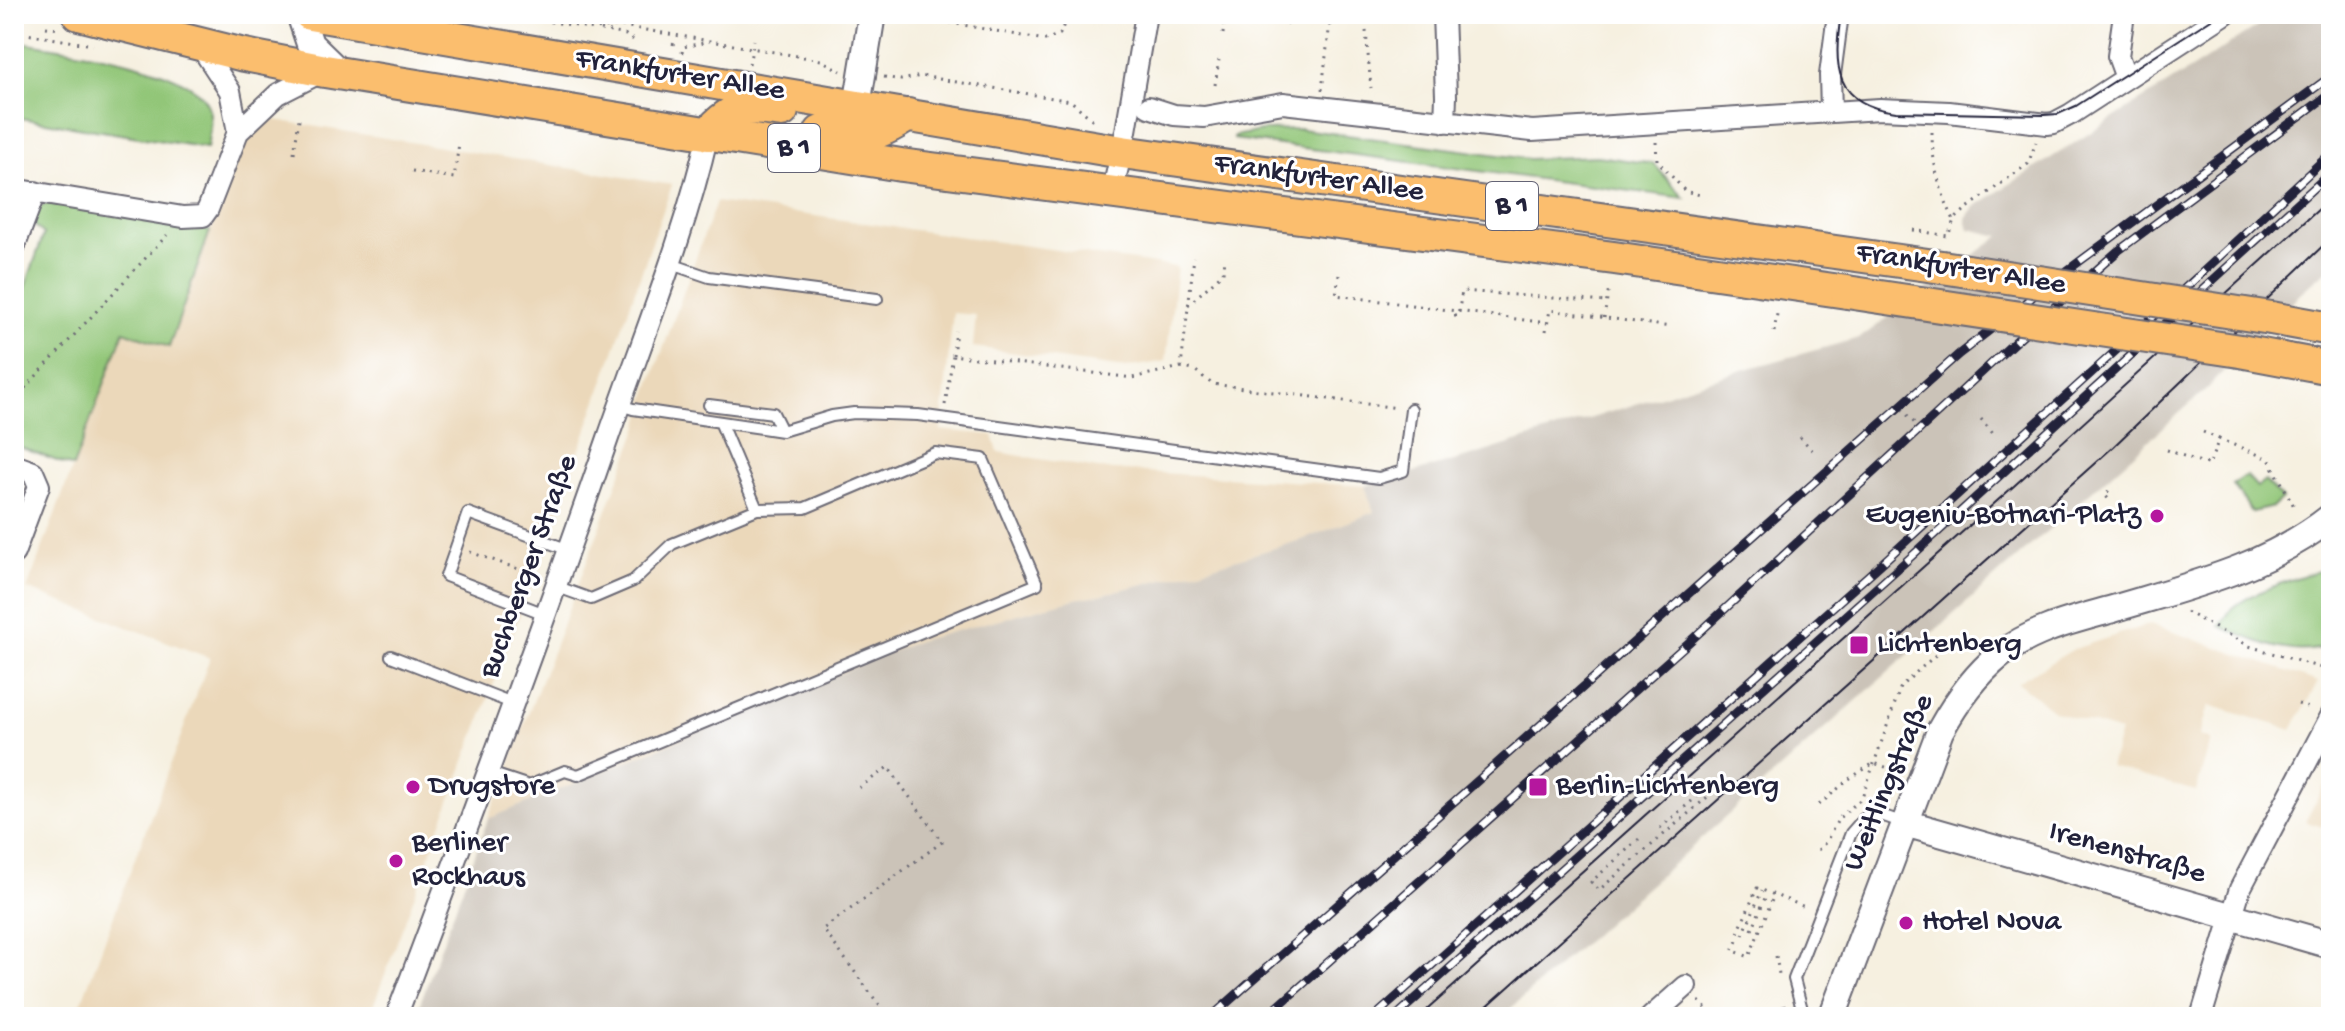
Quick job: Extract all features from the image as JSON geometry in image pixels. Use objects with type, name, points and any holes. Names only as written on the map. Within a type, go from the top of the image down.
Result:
[{"type":"main road","name":"Frankfurter Allee","points":[[310,14],[684,66],[857,106],[1122,152],[1902,262],[2331,329]]},
{"type":"main road","name":"Frankfurter Allee","points":[[72,22],[333,72],[901,165],[1627,260],[2240,351],[2331,368]]},
{"type":"main road","points":[[684,66],[708,134]]},
{"type":"main road","points":[[708,134],[723,115],[748,106],[833,119],[857,106]]},
{"type":"main road","points":[[708,134],[770,124],[853,137],[868,136],[889,128],[908,115]]},
{"type":"street","points":[[14,248],[24,191],[176,216],[203,216],[238,132],[278,94],[333,72],[310,44],[300,14]]},
{"type":"street","points":[[857,106],[872,14]]},
{"type":"street","points":[[1112,194],[1146,14]]},
{"type":"street","points":[[1443,14],[1445,122]]},
{"type":"street","points":[[1831,112],[1830,75],[1838,14]]},
{"type":"street","points":[[2124,14],[2118,56],[2126,78]]},
{"type":"street","name":"Frankfurter Allee","points":[[1149,107],[1174,115],[1204,117],[1275,103],[1532,131],[1880,109],[1932,111],[2052,124],[2225,14]]},
{"type":"street","points":[[199,44],[230,91],[238,132]]},
{"type":"street","name":"Buchberger Straße","points":[[396,1017],[671,264],[695,190],[708,134]]},
{"type":"street","points":[[14,553],[39,486],[24,468]]},
{"type":"street","name":"Weitlingstraße","points":[[1832,1017],[1940,731],[1957,701],[1986,668],[2031,635],[2235,572],[2275,555],[2331,517]]},
{"type":"street","points":[[2201,1017],[2240,889],[2331,716]]},
{"type":"street","name":"Irenenstraße","points":[[1905,823],[2331,945]]},
{"type":"street","points":[[1651,1017],[1686,986]]},
{"type":"lane","points":[[671,264],[709,277],[877,299]]},
{"type":"lane","points":[[620,405],[721,424],[782,431],[832,416],[854,413],[918,415],[1379,478],[1403,471],[1411,409]]},
{"type":"lane","points":[[709,405],[773,413],[782,431]]},
{"type":"lane","points":[[721,424],[757,509]]},
{"type":"lane","points":[[487,772],[529,786],[565,771],[578,775],[1037,584],[983,459],[935,453],[805,508],[757,509],[672,544],[633,581],[591,599],[556,584]]},
{"type":"lane","points":[[545,614],[446,576],[468,513],[569,550]]},
{"type":"lane","points":[[391,656],[512,703]]},
{"type":"lane","points":[[1804,1017],[1794,979],[1851,833],[1865,817],[1884,816],[1905,823]]},
{"type":"path","points":[[503,14],[595,29],[622,26],[712,41],[821,60],[841,71]]},
{"type":"path","points":[[581,27],[583,14]]},
{"type":"path","points":[[942,14],[941,21],[1045,40],[1060,34],[1068,14]]},
{"type":"path","points":[[1223,34],[1224,25],[1232,14],[1292,24]]},
{"type":"path","points":[[1319,106],[1331,14]]},
{"type":"path","points":[[46,27],[72,22]]},
{"type":"path","points":[[1366,31],[1371,88]]},
{"type":"path","points":[[749,65],[754,40]]},
{"type":"path","points":[[684,66],[683,47],[712,41]]},
{"type":"path","points":[[1215,85],[1219,60]]},
{"type":"path","points":[[887,78],[901,80],[921,76],[1071,101],[1094,121]]},
{"type":"path","points":[[1932,111],[1932,162],[1954,220]]},
{"type":"path","points":[[294,153],[299,119]]},
{"type":"path","points":[[1913,230],[1948,236],[1954,220],[1966,209],[2028,164],[2037,140],[2035,122]]},
{"type":"path","points":[[1655,123],[1657,160],[1685,191],[1700,195]]},
{"type":"path","points":[[412,171],[454,178],[459,143]]},
{"type":"path","points":[[14,400],[174,228],[176,216]]},
{"type":"path","points":[[1181,367],[1194,257]]},
{"type":"path","points":[[1188,305],[1223,273],[1224,261]]},
{"type":"path","points":[[1339,275],[1336,295],[1547,323]]},
{"type":"path","points":[[1604,318],[1609,288]]},
{"type":"path","points":[[1454,316],[1458,316],[1462,291],[1606,302]]},
{"type":"path","points":[[1546,331],[1550,310],[1671,327]]},
{"type":"path","points":[[1774,332],[1777,314]]},
{"type":"path","points":[[943,419],[956,331]]},
{"type":"path","points":[[953,355],[1132,378],[1181,367],[1196,371],[1212,384],[1411,409]]},
{"type":"path","points":[[1902,409],[1918,427]]},
{"type":"path","points":[[1981,419],[1995,436]]},
{"type":"path","points":[[2203,432],[2269,459],[2296,510]]},
{"type":"path","points":[[1800,437],[1815,453]]},
{"type":"path","points":[[2167,450],[2209,465],[2219,439]]},
{"type":"path","points":[[2181,455],[2183,448]]},
{"type":"path","points":[[2109,491],[2105,495],[2110,501]]},
{"type":"path","points":[[468,551],[556,584]]},
{"type":"path","points":[[2183,610],[2249,646],[2331,671]]},
{"type":"path","points":[[1818,850],[1839,818],[1862,798],[1901,686],[1939,652]]},
{"type":"path","points":[[1874,763],[1900,772]]},
{"type":"path","points":[[1819,805],[1849,779],[1874,763]]},
{"type":"path","points":[[859,788],[888,767],[942,842],[823,929],[888,1017]]},
{"type":"path","points":[[1691,794],[1701,784]]},
{"type":"path","points":[[1660,828],[1706,789]]},
{"type":"path","points":[[1639,839],[1591,882],[1599,890],[1711,794]]},
{"type":"path","points":[[1741,934],[1757,888],[1820,914]]},
{"type":"path","points":[[1752,930],[1765,891]]},
{"type":"path","points":[[1732,950],[1749,957],[1774,895]]},
{"type":"path","points":[[1726,954],[1737,941]]},
{"type":"shaded area","points":[[2277,14],[2331,14],[2331,267],[2310,284],[2202,393],[1501,1017],[415,1017],[488,819],[918,641],[1196,571],[1299,541],[1374,512],[1365,486],[1475,455],[1746,369],[1860,338],[2000,236],[1969,229],[1966,218],[1974,207]]},
{"type":"shaded area","points":[[263,118],[672,185],[553,526],[369,1017],[76,1017],[210,658],[27,589],[124,331],[169,346],[241,148]]},
{"type":"shaded area","points":[[716,202],[1177,267],[1166,361],[1125,368],[973,347],[976,315],[953,313],[941,430],[993,435],[998,452],[1098,469],[1365,486],[1374,512],[1299,541],[1196,571],[918,641],[488,819],[639,426],[645,399]]},
{"type":"shaded area","points":[[2150,624],[2318,682],[2292,730],[2209,705],[2200,736],[2211,740],[2196,791],[2110,767],[2120,732],[2055,712],[2017,682],[2074,649]]},
{"type":"shaded area","points":[[2331,773],[2331,829],[2305,822]]},
{"type":"green space","points":[[14,41],[121,60],[177,79],[197,91],[208,106],[207,148],[14,117]]},
{"type":"green space","points":[[1301,129],[1529,159],[1597,156],[1654,164],[1684,198],[1234,139],[1234,136],[1267,130]]},
{"type":"green space","points":[[48,203],[210,231],[169,347],[124,331],[73,467],[14,445],[14,318],[44,234],[33,224],[39,206]]},
{"type":"green space","points":[[2246,475],[2257,487],[2265,481],[2282,499],[2273,507],[2252,512],[2233,485]]},
{"type":"green space","points":[[2331,568],[2331,644],[2318,649],[2290,650],[2261,643],[2220,626],[2231,610],[2250,597],[2293,579]]},
{"type":"tram line","points":[[1841,14],[1838,50],[1842,80],[1849,92],[1860,101],[1896,112],[2044,115],[2058,114],[2076,106],[2219,14]]},
{"type":"tram line","points":[[1419,1017],[2331,198]]},
{"type":"tram line","points":[[1475,1017],[2113,447],[2331,238]]},
{"type":"railway","points":[[1211,1017],[1959,354],[2331,76]]},
{"type":"railway","points":[[1266,1017],[1687,644],[2118,251],[2331,93]]},
{"type":"railway","points":[[2191,283],[2331,153]]},
{"type":"railway","points":[[1395,1017],[1913,555],[2331,172]]},
{"type":"railway","points":[[1374,1017],[2197,277]]},
{"type":"place","name":"Eugeniu-Botnari-Platz","points":[[2157,516]]},
{"type":"place","name":"Lichtenberg","points":[[1859,645]]},
{"type":"place","name":"Drugstore","points":[[413,787]]},
{"type":"place","name":"Berlin-Lichtenberg","points":[[1538,787]]},
{"type":"place","name":"Berliner Rockhaus","points":[[396,861]]},
{"type":"place","name":"Hotel Nova","points":[[1906,923]]}]
